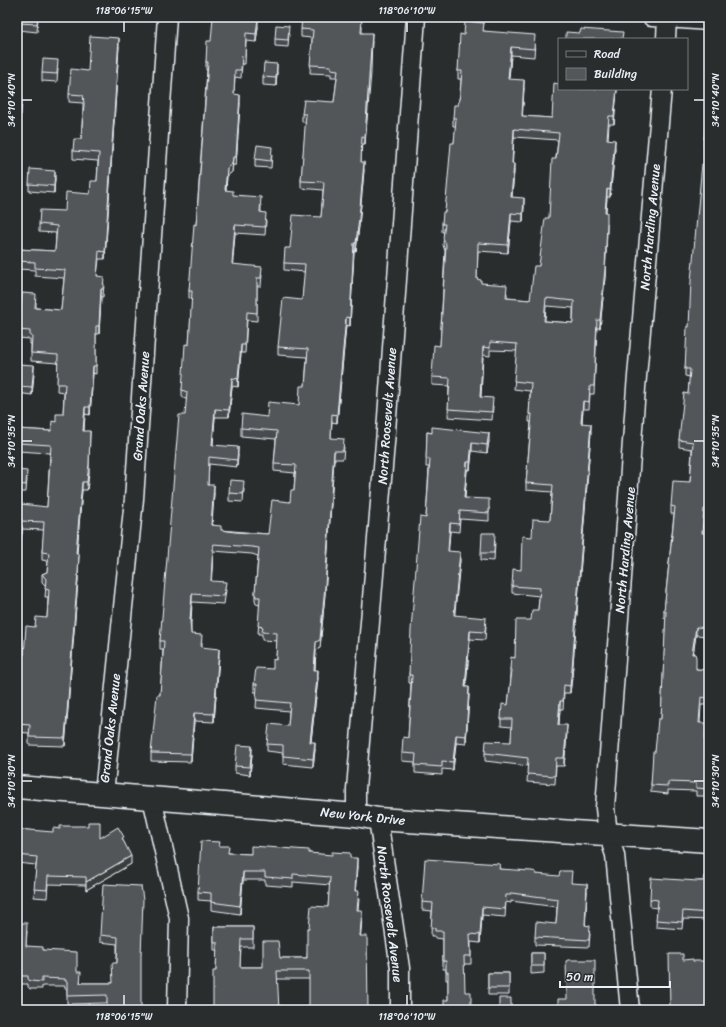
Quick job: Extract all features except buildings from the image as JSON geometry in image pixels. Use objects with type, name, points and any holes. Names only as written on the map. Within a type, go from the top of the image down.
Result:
[{"type":"street","name":"Grand Oaks Avenue","points":[[104,794],[134,499],[167,17]]},
{"type":"street","name":"North Roosevelt Avenue","points":[[356,814],[356,788],[386,431],[416,17]]},
{"type":"street","points":[[666,38],[662,17],[709,21]]},
{"type":"street","name":"North Harding Avenue","points":[[630,1010],[615,856],[608,834],[605,808],[636,388],[662,90]]},
{"type":"street","name":"New York Drive","points":[[17,787],[356,814],[378,819],[709,841]]},
{"type":"street","points":[[152,798],[179,918],[177,1010]]},
{"type":"street","name":"North Roosevelt Avenue","points":[[378,819],[400,968],[400,1010]]}]
